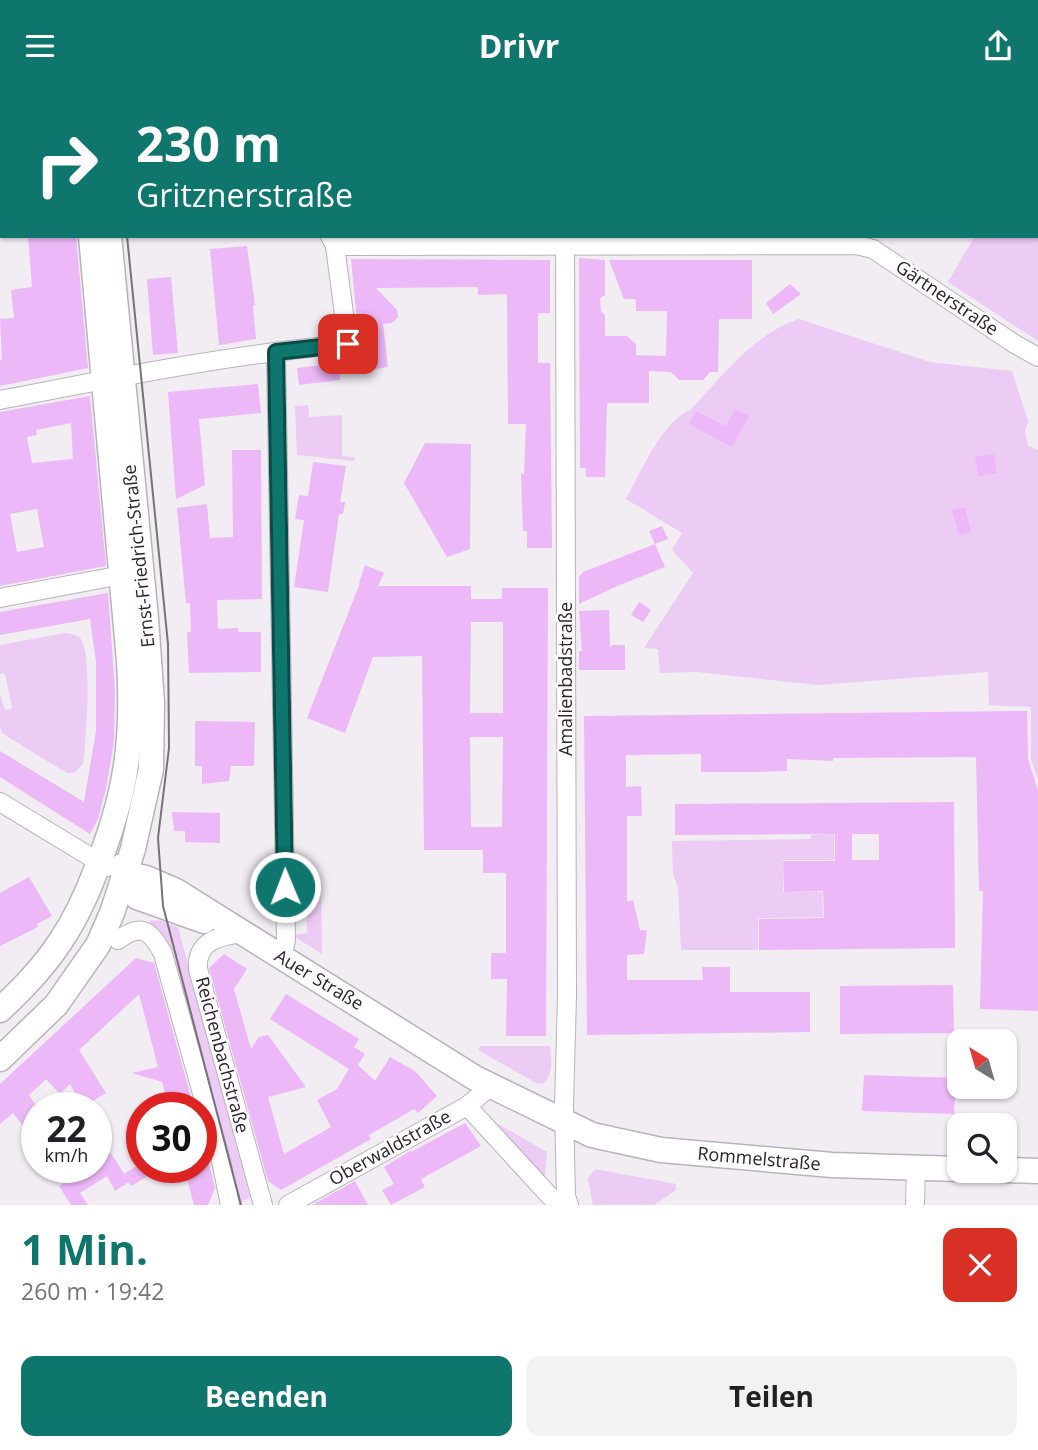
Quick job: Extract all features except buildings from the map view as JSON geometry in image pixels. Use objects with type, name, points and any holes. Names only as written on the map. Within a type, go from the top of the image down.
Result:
[{"type":"main road","name":"Ernst-Friedrich-Straße","points":[[0,1010],[30,980],[62,940],[90,886],[122,797],[138,711],[146,618],[91,238]]},
{"type":"main road","name":"Ernst-Friedrich-Straße","points":[[56,1005],[98,945],[111,913],[146,797],[152,758],[138,711],[122,575],[112,379],[109,238]]},
{"type":"main road","name":"Auer Straße","points":[[124,873],[146,878],[176,891],[490,1087],[564,1122]]},
{"type":"main road","points":[[124,873],[127,885],[141,900],[242,933]]},
{"type":"main road","points":[[0,1059],[56,1005],[96,975],[118,940],[131,910],[141,900]]},
{"type":"main road","name":"Rommelstraße","points":[[564,1122],[592,1135],[661,1150],[832,1165],[947,1169]]},
{"type":"main road","points":[[1017,1170],[1038,1171]]},
{"type":"street","points":[[0,400],[276,352],[348,344],[333,241]]},
{"type":"street","name":"Gärtnerstraße","points":[[333,241],[770,241],[856,246],[873,249],[1038,357]]},
{"type":"street","name":"Amalienbadstraße","points":[[564,241],[568,996],[564,1122]]},
{"type":"street","points":[[276,352],[286,940],[282,957]]},
{"type":"street","points":[[0,598],[122,575]]},
{"type":"street","name":"Auer Straße","points":[[0,802],[99,863],[124,873]]},
{"type":"street","name":"Reichenbachstraße","points":[[118,940],[129,932],[145,931],[151,934],[163,954],[221,1161],[230,1205]]},
{"type":"street","name":"Reichenbachstraße","points":[[242,933],[213,939],[201,951],[198,960],[262,1205]]},
{"type":"street","name":"Oberwaldstraße","points":[[288,1205],[467,1106],[490,1087]]},
{"type":"street","points":[[467,1106],[553,1200]]},
{"type":"street","points":[[564,1122],[566,1196],[569,1205]]},
{"type":"street","points":[[915,1205],[916,1168]]},
{"type":"shaded area","points":[[974,238],[1038,238],[1038,341],[948,282]]},
{"type":"shaded area","points":[[799,319],[930,362],[1012,371],[1028,421],[1025,431],[1028,446],[1038,450],[1038,780],[1031,759],[1031,707],[989,705],[988,672],[818,685],[697,672],[660,673],[658,649],[644,648],[693,573],[672,550],[682,533],[626,499],[653,449],[670,426],[690,410],[753,345],[782,326]]},
{"type":"shaded area","points":[[308,405],[309,417],[342,415],[342,456],[355,457],[354,461],[297,455],[295,406]]},
{"type":"shaded area","points":[[65,633],[80,638],[86,661],[88,698],[83,764],[74,773],[67,773],[3,734],[0,728],[0,695],[5,710],[12,708],[5,673],[0,674],[0,645]]},
{"type":"shaded area","points":[[834,834],[834,860],[783,860],[783,892],[822,892],[823,917],[758,918],[758,950],[681,950],[678,887],[673,875],[672,841],[810,839],[811,835]]},
{"type":"shaded area","points":[[306,893],[321,893],[322,954],[292,935],[307,933]]},
{"type":"shaded area","points":[[151,920],[178,927],[250,1197],[238,1204],[217,1138],[217,1092],[202,1092],[149,925]]},
{"type":"shaded area","points":[[480,1046],[550,1046],[549,1074],[544,1083],[538,1084],[478,1050]]},
{"type":"shaded area","points":[[491,1120],[547,1152],[545,1176],[542,1179]]},
{"type":"shaded area","points":[[595,1169],[676,1184],[676,1190],[654,1205],[593,1205],[588,1179]]},
{"type":"tram line","points":[[127,238],[168,644],[169,748],[158,838],[163,906],[241,1205]]},
{"type":"route","points":[[285,887],[276,352],[348,344]]}]
